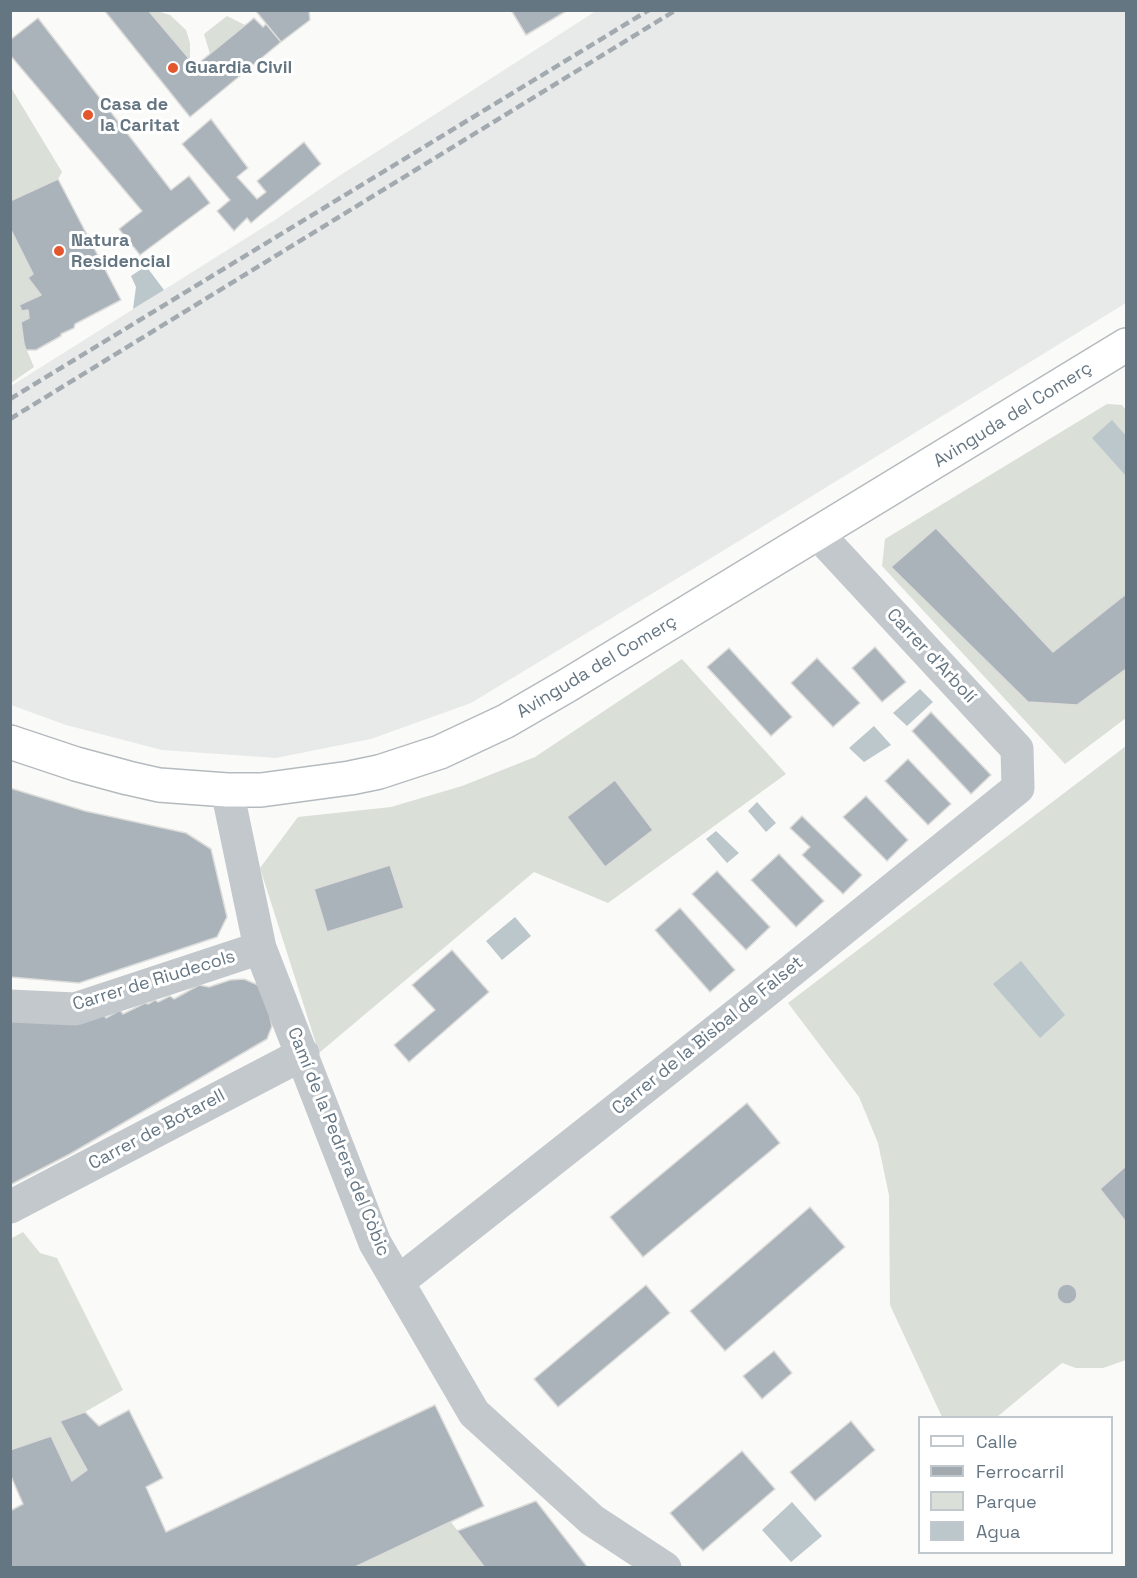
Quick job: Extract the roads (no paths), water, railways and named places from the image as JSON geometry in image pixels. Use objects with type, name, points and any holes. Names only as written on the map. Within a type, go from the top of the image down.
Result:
[{"type":"main road","name":"Avinguda del Comerç","points":[[10,742],[128,778],[178,787],[226,790],[282,788],[369,774],[415,761],[466,741],[559,690],[1126,345]]},
{"type":"street","name":"Carrer d'Arbolí","points":[[818,534],[1017,749],[1018,788]]},
{"type":"street","name":"Carrer de la Bisbal de Falset","points":[[398,1282],[759,997],[1018,788]]},
{"type":"street","name":"Camí de la Pedrera del Còbic","points":[[226,790],[260,948],[375,1243],[474,1413],[592,1520],[665,1568]]},
{"type":"street","name":"Carrer de Riudecols","points":[[10,1006],[75,1009],[260,948]]},
{"type":"street","name":"Carrer de Botarell","points":[[10,1207],[303,1054]]},
{"type":"water","points":[[146,266],[164,290],[133,309],[136,287],[131,276]]},
{"type":"water","points":[[1112,420],[1126,436],[1126,476],[1092,438]]},
{"type":"water","points":[[920,689],[933,702],[907,726],[893,713]]},
{"type":"water","points":[[874,726],[891,745],[864,762],[849,748]]},
{"type":"water","points":[[757,802],[776,823],[766,832],[748,811]]},
{"type":"water","points":[[716,831],[739,853],[727,863],[706,839]]},
{"type":"water","points":[[515,917],[531,936],[502,960],[486,941]]},
{"type":"water","points":[[1021,961],[1065,1015],[1040,1038],[993,984]]},
{"type":"water","points":[[792,1502],[822,1536],[791,1562],[762,1530]]},
{"type":"railway","points":[[10,399],[649,10]]},
{"type":"railway","points":[[10,419],[676,10]]},
{"type":"place","name":"Guardia Civil","points":[[173,68]]},
{"type":"place","name":"Casa de la Caritat","points":[[88,115]]},
{"type":"place","name":"Natura Residencial","points":[[59,251]]}]
